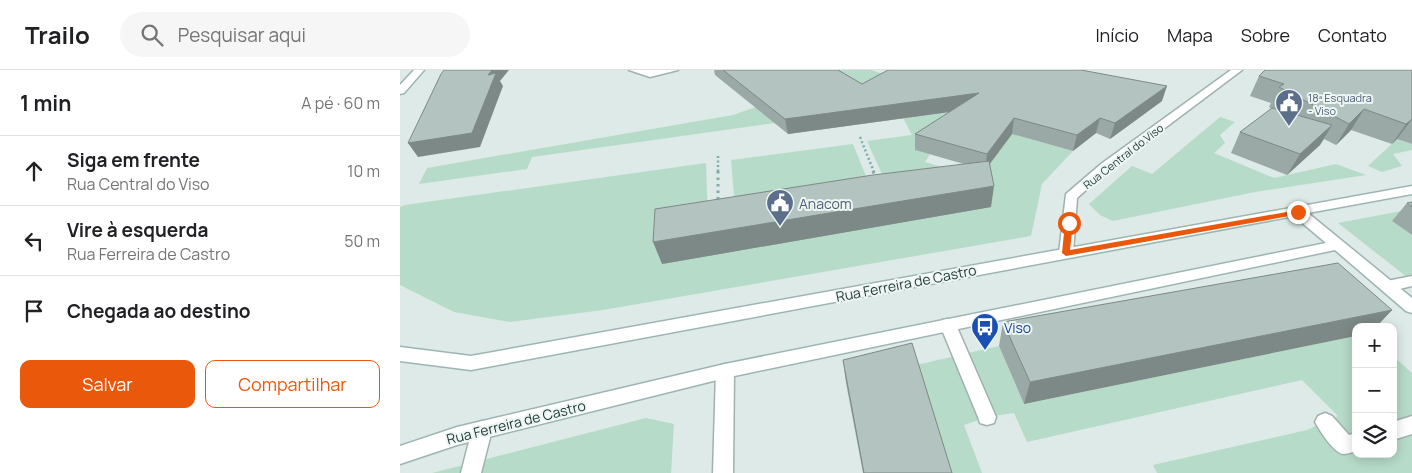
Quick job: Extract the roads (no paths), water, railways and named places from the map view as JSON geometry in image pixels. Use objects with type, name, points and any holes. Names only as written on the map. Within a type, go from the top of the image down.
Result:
[{"type":"street","points":[[400,91],[419,70]]},
{"type":"street","points":[[634,70],[650,74],[673,70]]},
{"type":"street","name":"Rua Central do Viso","points":[[1066,253],[1071,198],[1105,167],[1237,70]]},
{"type":"street","name":"Rua Ferreira de Castro","points":[[400,354],[471,363],[1412,190]]},
{"type":"street","points":[[1298,212],[1412,307]]},
{"type":"street","name":"Rua Ferreira de Castro","points":[[400,455],[482,430],[725,371],[1338,245]]},
{"type":"street","points":[[1387,286],[1412,281]]},
{"type":"street","points":[[948,325],[987,418]]},
{"type":"street","points":[[723,473],[725,371]]},
{"type":"street","points":[[1325,422],[1345,445],[1352,443]]},
{"type":"street","points":[[1397,429],[1412,425]]},
{"type":"street","points":[[471,473],[482,430]]},
{"type":"place","name":"18ª Esquadra - Viso","points":[[1289,127]]},
{"type":"place","name":"Anacom","points":[[780,227]]},
{"type":"place","name":"Viso","points":[[985,351]]}]
